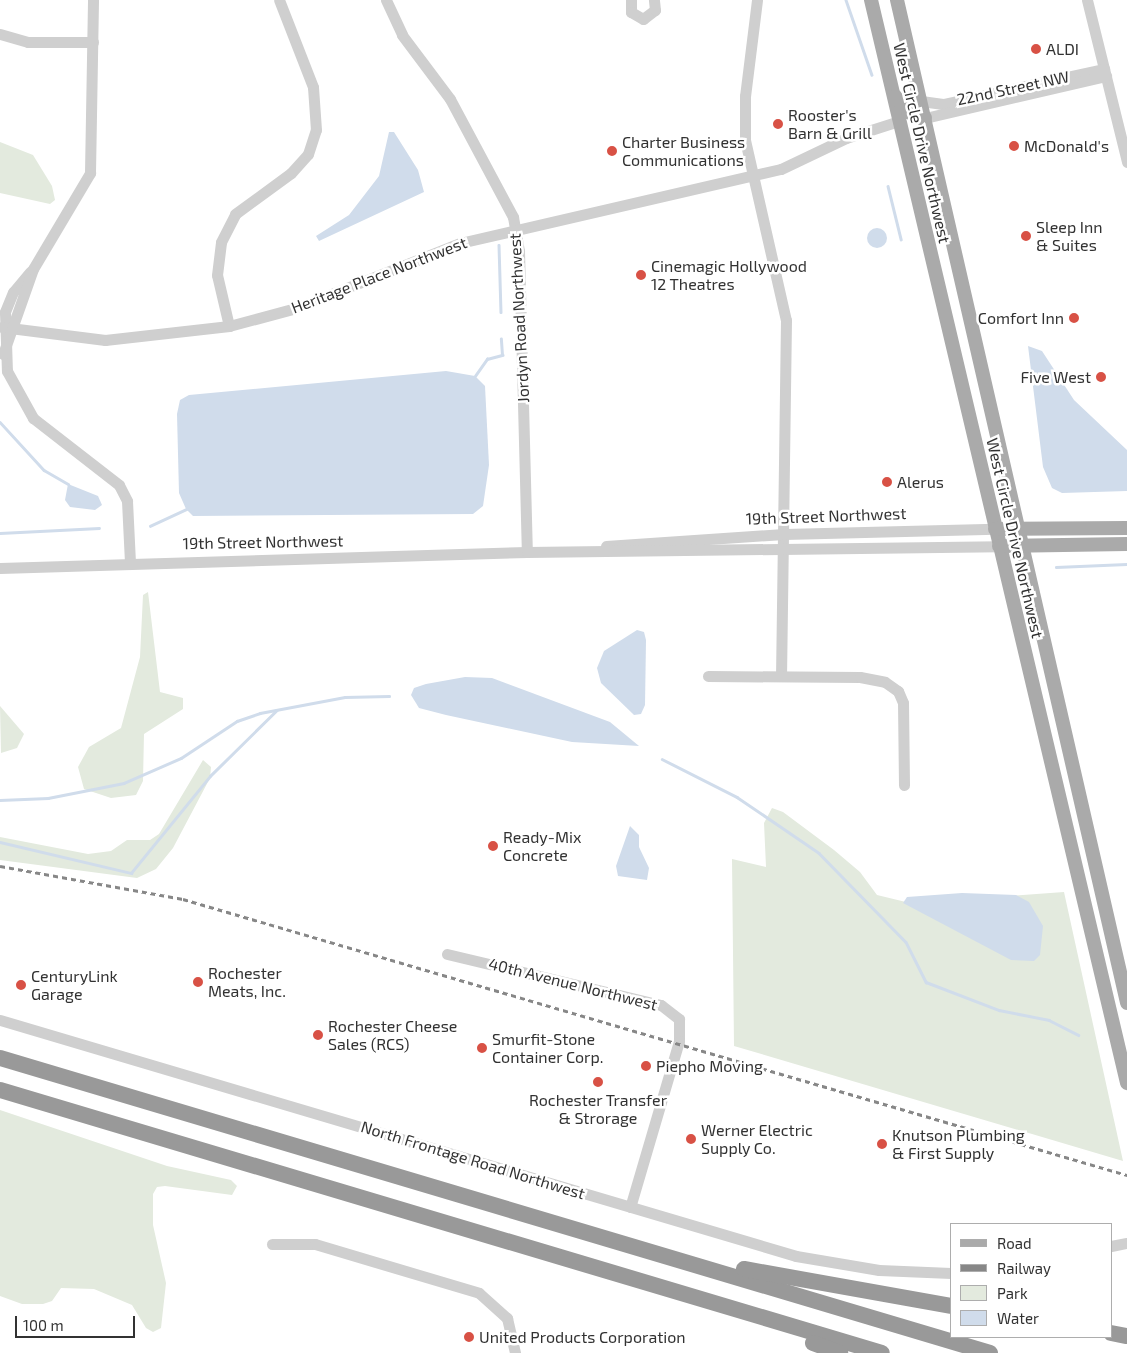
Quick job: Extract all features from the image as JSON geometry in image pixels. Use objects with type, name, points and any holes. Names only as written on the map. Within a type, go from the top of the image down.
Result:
[{"type":"highway","points":[[0,1058],[990,1353]]},
{"type":"highway","points":[[0,1090],[882,1353]]},
{"type":"highway","points":[[545,1221],[741,1269],[950,1306]]},
{"type":"highway","points":[[694,1297],[840,1353]]},
{"type":"highway","points":[[1112,1333],[1127,1336]]},
{"type":"main road","name":"West Circle Drive Northwest","points":[[871,0],[898,121],[1127,1083]]},
{"type":"main road","name":"West Circle Drive Northwest","points":[[897,0],[1127,1003]]},
{"type":"main road","points":[[892,91],[908,112],[925,118]]},
{"type":"main road","name":"19th Street Northwest","points":[[995,529],[1127,528]]},
{"type":"main road","name":"19th Street Northwest","points":[[999,546],[1127,544]]},
{"type":"street","points":[[94,0],[90,173],[34,269],[7,328],[3,354],[13,387],[33,418],[119,485],[127,501],[130,563]]},
{"type":"street","points":[[229,326],[217,275],[221,242],[246,204],[291,173],[308,154],[317,114],[310,79],[279,0]]},
{"type":"street","name":"Jordyn Road Northwest","points":[[386,0],[402,35],[450,99],[502,190],[516,230],[527,552]]},
{"type":"street","points":[[631,0],[630,12],[643,19],[655,10],[654,0]]},
{"type":"street","points":[[757,0],[744,109],[752,176],[786,320],[781,676]]},
{"type":"street","points":[[1087,0],[1127,162]]},
{"type":"street","points":[[0,34],[28,42],[93,42]]},
{"type":"street","name":"22nd Street NW","points":[[921,101],[943,104],[1105,73]]},
{"type":"street","name":"22nd Street NW","points":[[925,118],[1105,73]]},
{"type":"street","name":"Heritage Place Northwest","points":[[7,328],[105,340],[229,326],[296,308],[460,243],[752,176],[800,162],[846,138],[898,121]]},
{"type":"street","name":"19th Street Northwest","points":[[527,552],[784,534],[995,529]]},
{"type":"street","name":"19th Street Northwest","points":[[0,568],[527,552],[999,546]]},
{"type":"street","points":[[708,676],[869,678],[894,687],[904,711],[904,785]]},
{"type":"street","name":"40th Avenue Northwest","points":[[447,954],[661,1006],[679,1019],[679,1042],[630,1207]]},
{"type":"street","name":"North Frontage Road Northwest","points":[[0,1020],[818,1261],[879,1270],[950,1273]]},
{"type":"street","points":[[1112,1246],[1127,1243]]},
{"type":"street","points":[[272,1244],[315,1244],[479,1293],[508,1318],[515,1353]]},
{"type":"green space","points":[[0,142],[33,155],[52,186],[55,200],[50,204],[0,193]]},
{"type":"green space","points":[[148,592],[160,692],[183,698],[183,709],[144,734],[143,781],[136,795],[111,798],[84,789],[78,767],[89,747],[121,728],[140,657],[143,595]]},
{"type":"green space","points":[[0,706],[24,734],[17,748],[1,753]]},
{"type":"green space","points":[[203,760],[211,767],[210,778],[173,848],[156,869],[137,878],[0,860],[0,837],[88,854],[111,851],[127,840],[150,840],[159,834]]},
{"type":"green space","points":[[772,808],[783,812],[834,850],[860,872],[877,895],[910,903],[1064,892],[1123,1161],[734,1046],[732,859],[766,867],[764,823]]},
{"type":"green space","points":[[0,1110],[167,1166],[231,1180],[237,1186],[232,1195],[165,1186],[157,1187],[153,1194],[153,1225],[166,1283],[161,1328],[153,1332],[146,1328],[132,1305],[94,1289],[61,1288],[52,1301],[43,1304],[22,1304],[0,1296]]},
{"type":"water","points":[[389,132],[394,132],[418,170],[424,192],[319,241],[316,236],[349,215],[379,176]]},
{"type":"water","points":[[873,228],[881,228],[887,234],[887,242],[881,248],[873,248],[867,242],[867,234]]},
{"type":"water","points":[[1028,346],[1042,351],[1074,400],[1127,450],[1127,491],[1062,493],[1052,488],[1043,467]]},
{"type":"water","points":[[446,371],[475,376],[485,386],[489,465],[483,506],[473,514],[193,516],[186,509],[179,493],[177,414],[180,400],[189,395]]},
{"type":"water","points":[[68,484],[98,496],[102,505],[95,510],[70,507],[65,500]]},
{"type":"water","points":[[637,630],[644,632],[646,640],[645,705],[641,714],[634,715],[601,683],[597,668],[604,651]]},
{"type":"water","points":[[465,677],[492,678],[610,722],[639,746],[572,742],[446,715],[419,708],[411,695],[414,688],[426,684]]},
{"type":"water","points":[[630,826],[639,835],[639,847],[649,868],[647,880],[618,876],[616,866]]},
{"type":"water","points":[[962,893],[1016,895],[1029,902],[1043,926],[1040,955],[1034,961],[1011,960],[903,903],[907,897]]},
{"type":"waterway","points":[[846,0],[872,75]]},
{"type":"waterway","points":[[888,186],[901,239]]},
{"type":"waterway","points":[[499,245],[501,312]]},
{"type":"waterway","points":[[475,376],[487,359],[502,355],[501,339]]},
{"type":"waterway","points":[[0,422],[44,470],[68,484]]},
{"type":"waterway","points":[[150,526],[186,509]]},
{"type":"waterway","points":[[0,533],[99,528]]},
{"type":"waterway","points":[[1056,567],[1127,564]]},
{"type":"waterway","points":[[0,800],[48,798],[124,783],[181,758],[237,721],[260,713],[345,697],[389,696]]},
{"type":"waterway","points":[[0,842],[131,873],[210,776],[276,711]]},
{"type":"waterway","points":[[662,759],[737,797],[819,853],[906,942],[926,982],[999,1010],[1049,1020],[1078,1035]]},
{"type":"railway","points":[[0,866],[183,899],[1127,1175]]},
{"type":"place","name":"ALDI","points":[[1036,49]]},
{"type":"place","name":"Rooster's Barn & Grill","points":[[778,124]]},
{"type":"place","name":"McDonald's","points":[[1014,146]]},
{"type":"place","name":"Charter Business Communications","points":[[612,151]]},
{"type":"place","name":"Sleep Inn & Suites","points":[[1026,236]]},
{"type":"place","name":"Cinemagic Hollywood 12 Theatres","points":[[641,275]]},
{"type":"place","name":"Comfort Inn","points":[[1074,318]]},
{"type":"place","name":"Five West","points":[[1101,377]]},
{"type":"place","name":"Alerus","points":[[887,482]]},
{"type":"place","name":"Ready-Mix Concrete","points":[[493,846]]},
{"type":"place","name":"Rochester Meats, Inc.","points":[[198,982]]},
{"type":"place","name":"CenturyLink Garage","points":[[21,985]]},
{"type":"place","name":"Rochester Cheese Sales (RCS)","points":[[318,1035]]},
{"type":"place","name":"Smurfit-Stone Container Corp.","points":[[482,1048]]},
{"type":"place","name":"Piepho Moving","points":[[646,1066]]},
{"type":"place","name":"Rochester Transfer & Strorage","points":[[598,1082]]},
{"type":"place","name":"Werner Electric Supply Co.","points":[[691,1139]]},
{"type":"place","name":"Knutson Plumbing & First Supply","points":[[882,1144]]},
{"type":"place","name":"United Products Corporation","points":[[469,1337]]}]
